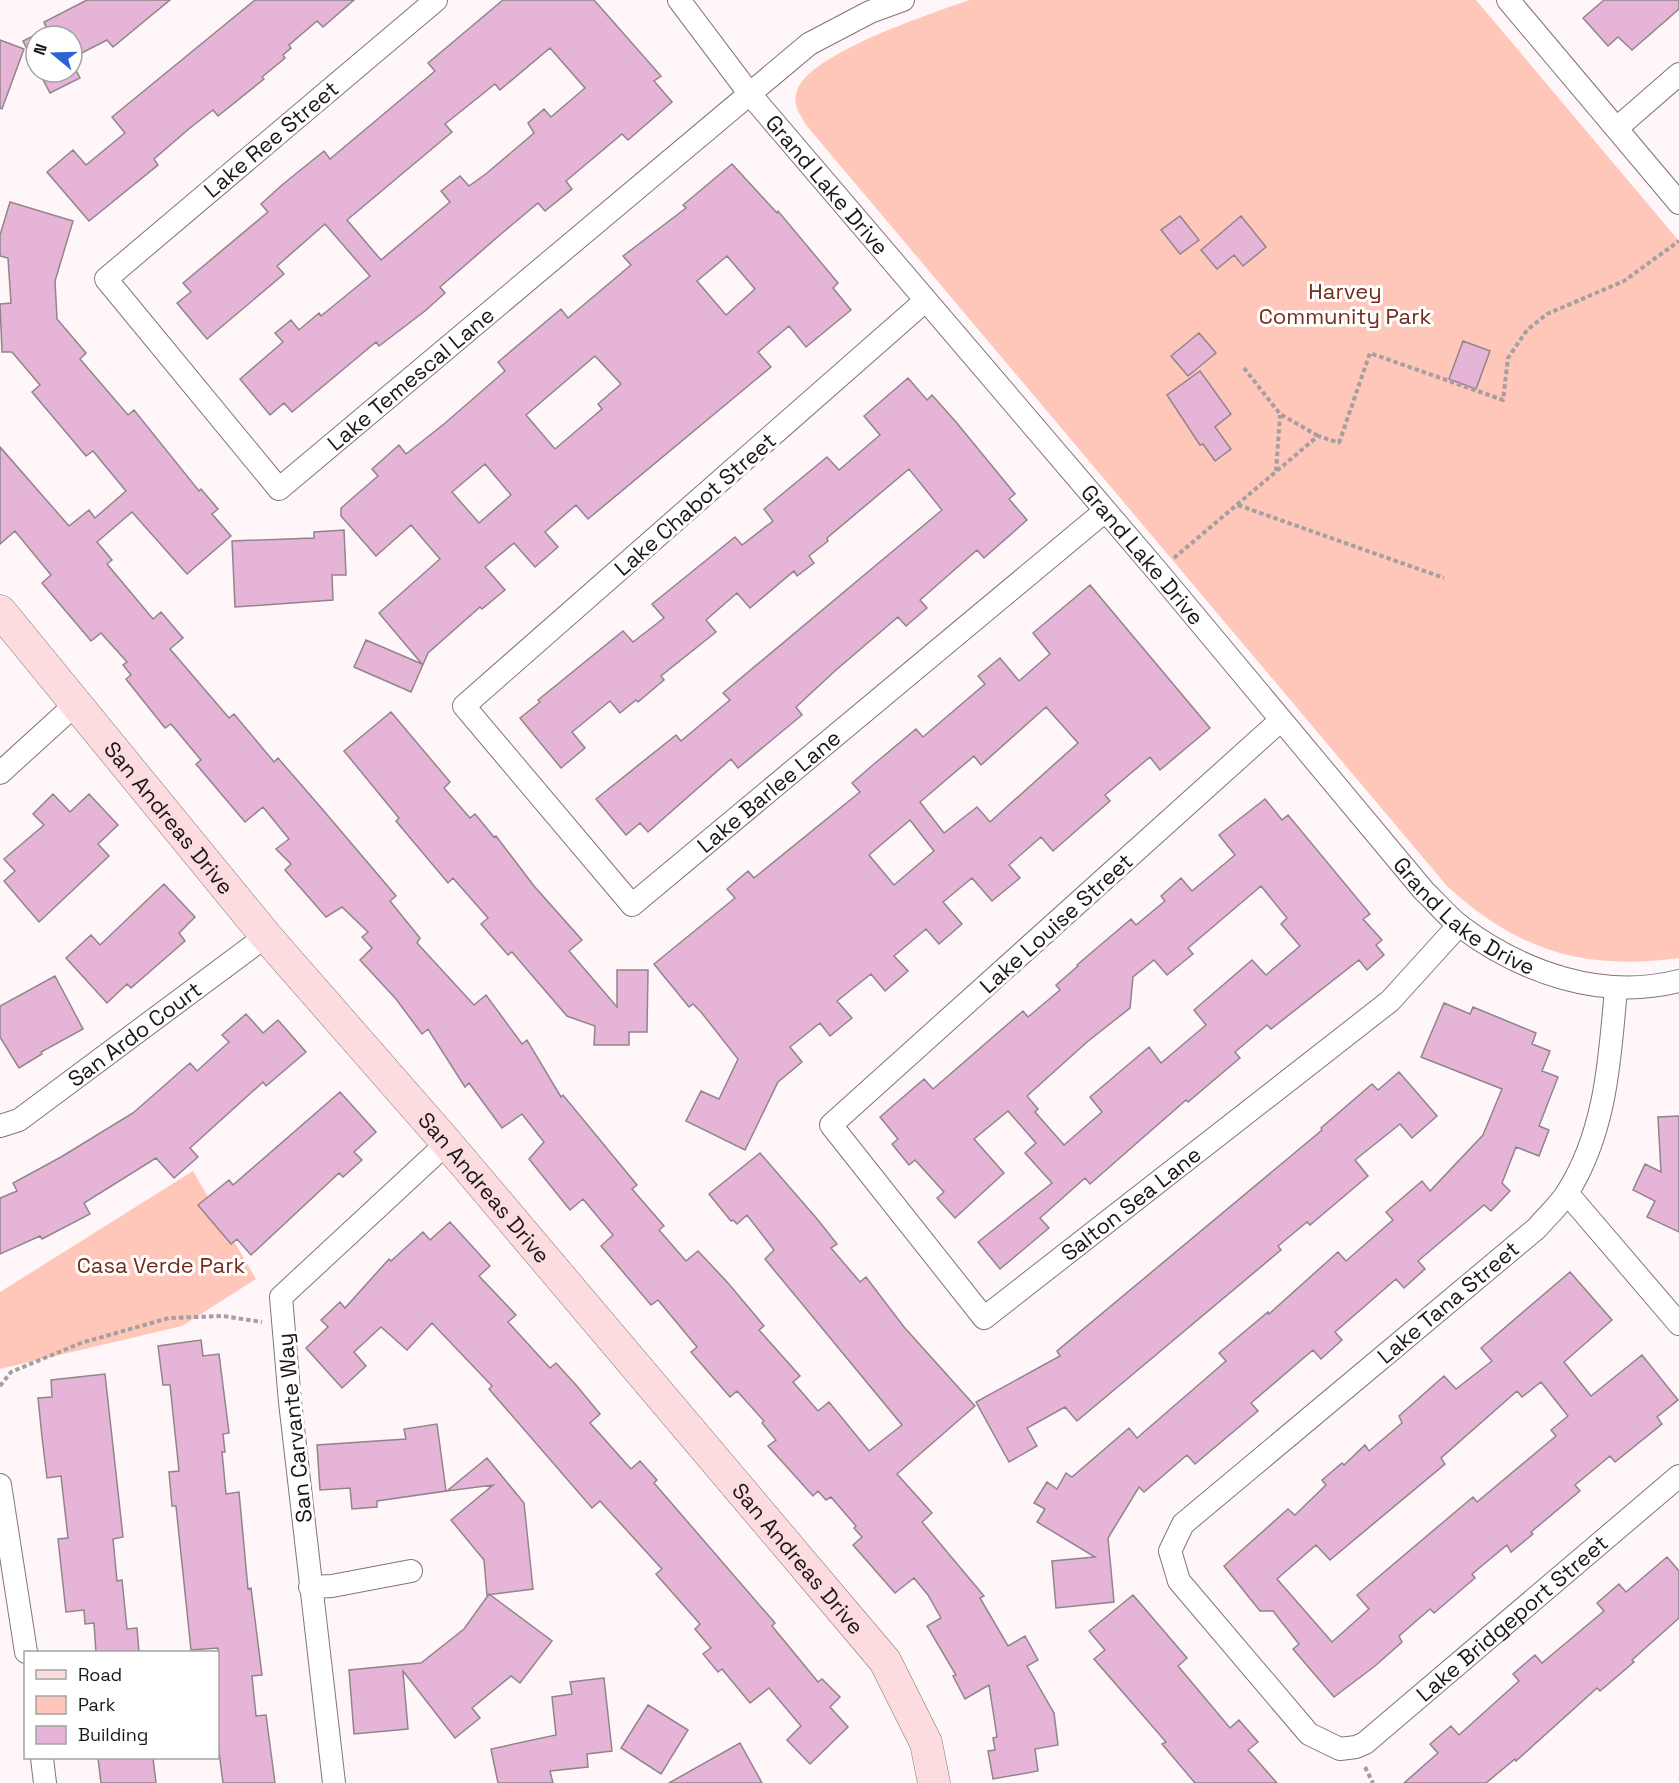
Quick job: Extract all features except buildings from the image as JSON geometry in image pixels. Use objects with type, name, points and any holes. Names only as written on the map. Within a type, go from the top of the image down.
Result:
[{"type":"street","name":"Lake Ree Street","points":[[106,279],[436,0]]},
{"type":"street","name":"Grand Lake Drive","points":[[679,0],[749,93],[925,302],[1158,572],[1391,855],[1459,925],[1500,953],[1544,974],[1616,988],[1679,981]]},
{"type":"street","points":[[749,93],[809,44],[870,12],[903,0]]},
{"type":"street","points":[[1508,0],[1679,203]]},
{"type":"street","points":[[1617,128],[1679,74]]},
{"type":"street","name":"Lake Temescal Lane","points":[[106,279],[279,489],[749,93]]},
{"type":"street","name":"Lake Chabot Street","points":[[464,706],[925,302]]},
{"type":"street","name":"Lake Barlee Lane","points":[[464,706],[632,905],[1105,511]]},
{"type":"street","name":"San Andreas Drive","points":[[0,611],[266,936],[447,1143],[885,1661],[926,1743],[934,1783]]},
{"type":"street","points":[[0,773],[77,703]]},
{"type":"street","name":"Lake Louise Street","points":[[831,1125],[1281,720]]},
{"type":"street","name":"Salton Sea Lane","points":[[831,1125],[984,1318],[1390,1001],[1459,925]]},
{"type":"street","name":"San Ardo Court","points":[[0,1126],[20,1120],[266,936]]},
{"type":"street","name":"Lake Tana Street","points":[[1340,1749],[1309,1734],[1179,1581],[1170,1551],[1183,1524],[1537,1228],[1567,1193],[1596,1133],[1610,1062],[1616,988]]},
{"type":"street","name":"San Carvante Way","points":[[334,1783],[310,1587],[281,1297],[447,1143]]},
{"type":"street","points":[[1567,1193],[1679,1324]]},
{"type":"street","name":"Lake Bridgeport Street","points":[[1340,1749],[1365,1743],[1679,1476]]},
{"type":"street","points":[[0,1485],[26,1651]]},
{"type":"street","points":[[310,1587],[332,1586],[411,1571]]},
{"type":"street","points":[[42,1759],[45,1783]]},
{"type":"path","points":[[1244,368],[1280,414],[1318,436],[1340,443],[1370,354],[1503,400],[1508,358],[1527,330],[1547,314],[1624,281],[1679,241]]},
{"type":"path","points":[[1276,471],[1280,414]]},
{"type":"path","points":[[1158,572],[1318,436]]},
{"type":"path","points":[[1237,504],[1444,578]]},
{"type":"path","points":[[0,1386],[11,1372],[81,1343],[170,1318],[223,1316],[284,1326]]},
{"type":"green space","name":"Harvey Community Park","points":[[969,0],[1476,0],[1679,241],[1679,958],[1613,961],[1583,958],[1554,951],[1527,941],[1500,926],[1473,908],[1447,886],[806,125],[796,105],[797,91],[806,77],[824,63],[873,36]]},
{"type":"green space","name":"Casa Verde Park","points":[[193,1171],[256,1279],[182,1326],[0,1369],[0,1292]]}]
